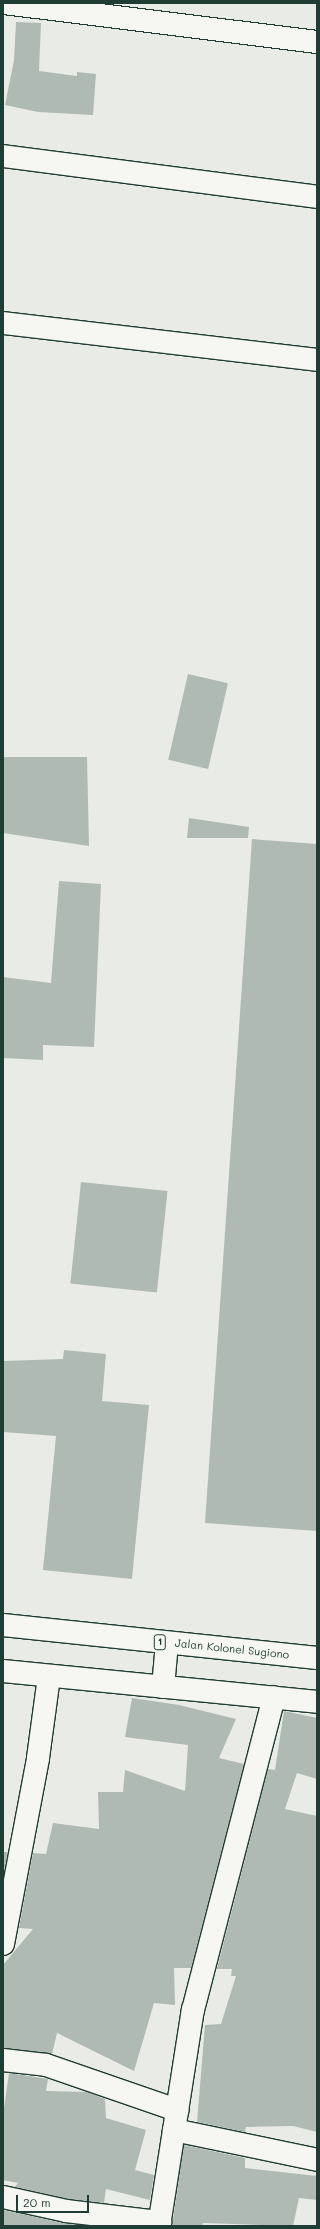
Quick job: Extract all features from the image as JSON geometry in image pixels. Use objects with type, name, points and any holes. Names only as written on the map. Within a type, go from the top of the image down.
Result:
[{"type":"main road","points":[[3,11],[4,3],[317,42]]},
{"type":"main road","points":[[3,156],[317,197]]},
{"type":"main road","points":[[3,323],[317,360]]},
{"type":"main road","name":"Jalan Kolonel Sugiono","points":[[3,1625],[317,1658]]},
{"type":"main road","points":[[163,1687],[167,1643]]},
{"type":"main road","points":[[3,1671],[48,1677],[317,1702]]},
{"type":"main road","points":[[3,1944],[36,1765],[48,1677]]},
{"type":"main road","points":[[3,2197],[66,2211],[160,2224],[193,2010],[274,1697]]},
{"type":"main road","points":[[3,2060],[46,2065],[175,2120],[317,2160]]},
{"type":"building","points":[[16,22],[41,23],[39,71],[77,76],[77,72],[96,74],[93,115],[38,112],[5,105],[14,60]]},
{"type":"building","points":[[188,674],[228,683],[208,769],[168,760]]},
{"type":"building","points":[[3,757],[87,757],[89,846],[3,833]]},
{"type":"building","points":[[189,818],[249,827],[248,838],[187,838]]},
{"type":"building","points":[[252,839],[317,844],[317,1531],[205,1523]]},
{"type":"building","points":[[59,881],[101,884],[94,1047],[43,1045],[43,1060],[3,1058],[3,977],[51,983]]},
{"type":"building","points":[[81,1182],[168,1191],[157,1293],[70,1283]]},
{"type":"building","points":[[64,1350],[106,1354],[102,1401],[149,1405],[132,1579],[43,1570],[56,1436],[3,1432],[3,1361],[63,1359]]},
{"type":"building","points":[[132,1698],[179,1705],[236,1719],[219,1758],[244,1764],[191,1968],[174,1968],[175,2005],[154,2003],[134,2071],[57,2033],[52,2054],[3,2048],[3,1965],[33,1929],[19,1928],[33,1853],[46,1854],[53,1823],[99,1829],[98,1792],[123,1792],[125,1770],[185,1791],[188,1745],[125,1737]]},
{"type":"building","points":[[284,1711],[317,1718],[317,1779],[297,1773],[285,1809],[317,1816],[317,2132],[293,2126],[246,2127],[245,2132],[197,2122],[205,2025],[221,2024],[236,1976],[231,1976],[232,1969],[217,1969],[268,1769],[275,1770]]},
{"type":"building","points":[[3,1852],[8,1852],[3,1876]]},
{"type":"building","points":[[9,2073],[48,2079],[46,2091],[87,2092],[105,2099],[106,2118],[146,2130],[135,2170],[154,2175],[150,2200],[106,2189],[104,2203],[68,2199],[15,2187],[18,2183],[3,2180],[3,2115]]},
{"type":"building","points":[[184,2145],[245,2158],[245,2168],[317,2176],[317,2200],[299,2198],[293,2226],[203,2223],[202,2226],[172,2226]]},
{"type":"building","points":[[3,2210],[63,2223],[87,2226],[3,2226]]}]
